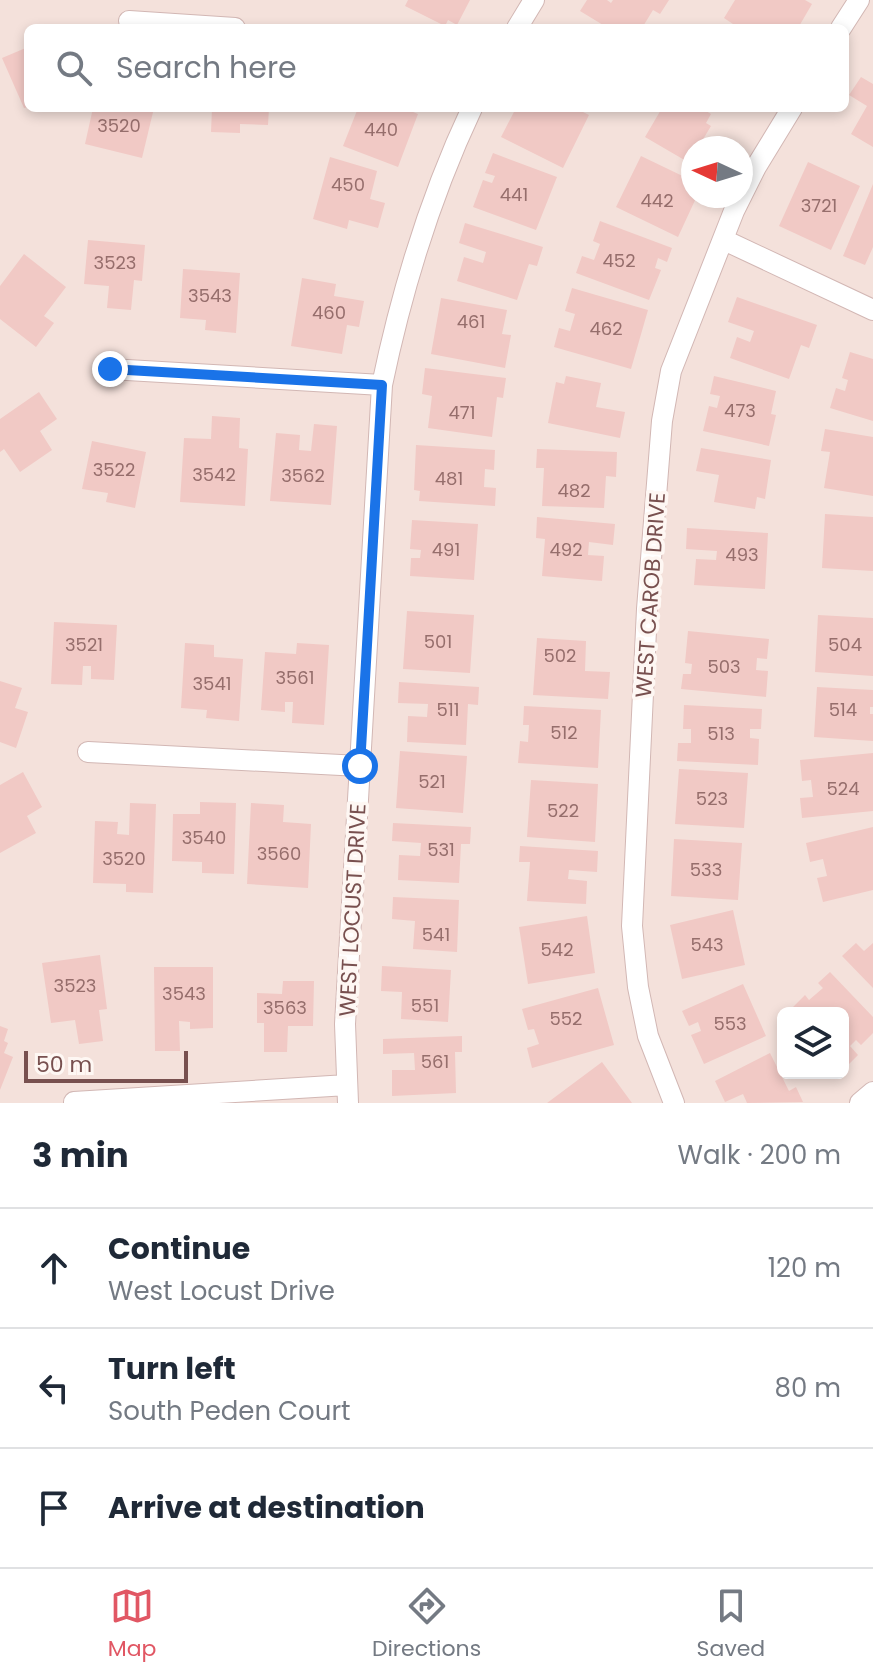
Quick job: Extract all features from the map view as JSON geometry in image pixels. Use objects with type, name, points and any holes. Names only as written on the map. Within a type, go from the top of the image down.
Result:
[{"type":"street","points":[[519,24],[534,0]]},
{"type":"street","points":[[844,24],[859,0]]},
{"type":"street","points":[[129,21],[174,24]]},
{"type":"street","name":"WEST LOCUST DRIVE","points":[[348,1094],[345,1024],[382,385],[422,230],[470,112]]},
{"type":"street","name":"WEST CAROB DRIVE","points":[[674,1103],[648,1036],[638,987],[632,926],[647,609],[662,421],[671,371],[724,240],[756,167],[790,112]]},
{"type":"street","points":[[724,240],[873,310]]},
{"type":"street","points":[[110,369],[382,385]]},
{"type":"street","points":[[88,752],[360,766]]},
{"type":"street","points":[[860,1103],[873,1092]]},
{"type":"street","points":[[74,1102],[348,1094]]},
{"type":"shaded area","points":[[0,0],[873,0],[873,1103],[0,1103]]},
{"type":"building","points":[[408,0],[470,0],[458,24],[448,20],[446,24],[441,24],[405,6]]},
{"type":"building","points":[[587,0],[607,0],[611,3],[613,0],[669,0],[660,14],[653,10],[644,24],[601,24],[580,11]]},
{"type":"building","points":[[735,0],[805,0],[812,4],[800,24],[733,24],[724,18]]},
{"type":"building","points":[[24,49],[24,108],[2,58]]},
{"type":"building","points":[[861,77],[873,84],[873,147],[851,134],[867,106],[849,95]]},
{"type":"building","points":[[92,112],[153,112],[142,158],[85,144]]},
{"type":"building","points":[[212,112],[269,112],[268,125],[240,124],[240,133],[211,132]]},
{"type":"building","points":[[356,112],[418,114],[398,167],[343,146]]},
{"type":"building","points":[[514,112],[583,112],[589,115],[563,168],[501,137]]},
{"type":"building","points":[[660,112],[711,114],[706,123],[711,126],[705,136],[681,136],[681,158],[645,137]]},
{"type":"building","points":[[493,153],[557,177],[536,230],[473,207],[483,180],[492,183],[495,176],[485,173]]},
{"type":"building","points":[[641,156],[681,175],[681,208],[691,208],[678,237],[616,207]]},
{"type":"building","points":[[330,157],[377,171],[370,199],[385,203],[378,228],[349,220],[347,229],[313,219]]},
{"type":"building","points":[[808,162],[860,186],[831,250],[779,226]]},
{"type":"building","points":[[873,184],[873,247],[865,265],[843,256]]},
{"type":"building","points":[[600,221],[672,248],[667,262],[658,258],[655,268],[661,270],[649,300],[576,273],[582,256],[594,260],[600,244],[593,241]]},
{"type":"building","points":[[465,223],[543,247],[537,266],[529,264],[517,300],[457,281],[464,257],[483,263],[486,252],[459,243]]},
{"type":"building","points":[[88,240],[145,245],[142,281],[134,280],[131,310],[107,308],[109,286],[84,284]]},
{"type":"building","points":[[24,254],[66,287],[44,316],[54,323],[36,347],[0,319],[0,286]]},
{"type":"building","points":[[183,269],[240,273],[236,333],[205,330],[206,320],[180,318]]},
{"type":"building","points":[[302,278],[336,284],[334,296],[364,301],[359,327],[347,325],[342,354],[291,346]]},
{"type":"building","points":[[572,288],[648,310],[631,369],[554,347],[559,328],[570,331],[575,314],[565,311]]},
{"type":"building","points":[[737,297],[817,325],[809,348],[801,345],[789,379],[730,358],[737,337],[750,342],[754,331],[728,322]]},
{"type":"building","points":[[441,298],[507,310],[502,334],[511,335],[505,368],[431,354]]},
{"type":"building","points":[[850,352],[873,359],[873,421],[830,408],[836,388],[845,391],[848,380],[842,378]]},
{"type":"building","points":[[425,368],[506,378],[503,398],[497,397],[492,437],[428,428],[432,396],[422,394]]},
{"type":"building","points":[[566,376],[601,383],[596,407],[625,412],[620,438],[548,423],[556,382],[564,384]]},
{"type":"building","points":[[714,376],[776,391],[771,414],[776,415],[769,446],[703,431],[709,406],[717,408],[720,396],[710,394]]},
{"type":"building","points":[[39,392],[57,419],[40,431],[52,450],[20,472],[4,449],[0,452],[0,419]]},
{"type":"building","points":[[212,416],[240,418],[239,448],[248,449],[245,506],[180,502],[184,438],[211,439]]},
{"type":"building","points":[[314,424],[337,426],[331,505],[270,501],[276,433],[300,435],[299,450],[311,451]]},
{"type":"building","points":[[825,429],[873,437],[873,496],[824,488],[830,452],[821,451]]},
{"type":"building","points":[[92,441],[146,452],[135,508],[106,502],[108,493],[82,489]]},
{"type":"building","points":[[416,445],[495,450],[494,470],[485,469],[484,487],[496,488],[495,506],[419,501],[420,491],[414,490]]},
{"type":"building","points":[[701,448],[771,460],[765,499],[757,497],[755,509],[714,502],[719,475],[696,471]]},
{"type":"building","points":[[537,449],[617,452],[616,477],[606,476],[604,508],[542,506],[544,468],[536,468]]},
{"type":"building","points":[[825,514],[873,517],[873,571],[822,568]]},
{"type":"building","points":[[537,517],[615,524],[613,545],[589,542],[588,555],[604,556],[602,581],[542,576],[545,539],[536,538]]},
{"type":"building","points":[[412,520],[478,524],[474,580],[410,576],[411,558],[420,558],[421,550],[410,549]]},
{"type":"building","points":[[687,528],[768,533],[765,589],[694,585],[696,559],[716,560],[717,551],[686,549]]},
{"type":"building","points":[[407,611],[474,615],[470,673],[403,669]]},
{"type":"building","points":[[818,615],[873,618],[873,676],[815,672]]},
{"type":"building","points":[[54,622],[117,625],[114,680],[91,679],[91,666],[83,666],[82,685],[51,684]]},
{"type":"building","points":[[688,631],[769,639],[767,659],[757,658],[756,670],[768,671],[766,697],[681,689],[683,674],[691,674],[692,664],[685,663]]},
{"type":"building","points":[[537,638],[586,641],[585,671],[610,672],[608,699],[533,695]]},
{"type":"building","points":[[185,643],[214,645],[214,657],[243,659],[239,721],[206,718],[207,710],[181,708]]},
{"type":"building","points":[[297,643],[329,645],[324,725],[292,723],[293,702],[285,702],[285,712],[261,710],[265,652],[296,654]]},
{"type":"building","points":[[0,681],[22,688],[15,708],[28,712],[16,748],[0,742]]},
{"type":"building","points":[[399,682],[479,687],[478,705],[468,704],[466,745],[407,742],[408,716],[427,717],[428,704],[398,703]]},
{"type":"building","points":[[817,687],[873,690],[870,714],[873,714],[873,741],[814,737]]},
{"type":"building","points":[[684,705],[762,709],[761,729],[750,729],[750,738],[759,739],[758,765],[677,761],[678,743],[691,743],[691,729],[683,729]]},
{"type":"building","points":[[524,706],[601,710],[598,768],[518,763],[520,741],[528,742],[529,725],[523,725]]},
{"type":"building","points":[[400,751],[467,756],[463,813],[396,808]]},
{"type":"building","points":[[873,753],[873,811],[802,818],[800,798],[813,797],[811,780],[802,781],[800,760]]},
{"type":"building","points":[[679,769],[748,773],[744,828],[675,824]]},
{"type":"building","points":[[23,772],[42,807],[27,816],[36,833],[0,853],[0,785]]},
{"type":"building","points":[[531,780],[598,784],[595,842],[527,837]]},
{"type":"building","points":[[200,802],[236,803],[234,874],[202,873],[202,862],[172,861],[173,814],[200,814]]},
{"type":"building","points":[[130,803],[156,804],[153,893],[126,892],[126,884],[93,883],[95,821],[118,822],[117,834],[129,835]]},
{"type":"building","points":[[251,803],[284,805],[283,822],[311,824],[308,888],[247,884]]},
{"type":"building","points":[[393,823],[471,827],[470,844],[461,844],[459,883],[398,880],[399,855],[420,856],[421,843],[392,841]]},
{"type":"building","points":[[873,827],[873,890],[823,902],[817,878],[827,876],[823,859],[810,862],[806,843]]},
{"type":"building","points":[[674,839],[742,843],[738,900],[671,896]]},
{"type":"building","points":[[520,846],[598,851],[597,872],[569,870],[568,879],[587,881],[586,904],[527,901],[530,862],[519,862]]},
{"type":"building","points":[[393,897],[459,900],[457,952],[413,949],[415,921],[392,919]]},
{"type":"building","points":[[733,910],[745,965],[682,979],[670,925]]},
{"type":"building","points":[[587,916],[595,973],[528,984],[519,927]]},
{"type":"building","points":[[856,943],[864,951],[873,943],[873,988],[842,956]]},
{"type":"building","points":[[100,955],[107,1009],[99,1010],[103,1041],[79,1044],[75,1020],[51,1023],[42,963]]},
{"type":"building","points":[[382,966],[451,970],[448,1022],[401,1019],[402,992],[381,991]]},
{"type":"building","points":[[154,967],[213,967],[213,1028],[190,1029],[190,1022],[179,1021],[180,1051],[155,1051]]},
{"type":"building","points":[[830,972],[873,1017],[873,1033],[861,1045],[856,1040],[850,1046],[858,1055],[849,1064],[849,1007],[793,1007],[805,995],[809,1000],[823,988],[818,983]]},
{"type":"building","points":[[283,981],[314,981],[313,1026],[288,1026],[287,1052],[264,1052],[264,1023],[257,1023],[257,993],[282,994]]},
{"type":"building","points":[[743,984],[766,1036],[704,1064],[691,1035],[701,1031],[698,1022],[689,1026],[682,1011]]},
{"type":"building","points":[[598,988],[614,1045],[532,1068],[527,1048],[539,1044],[534,1029],[528,1030],[522,1009]]},
{"type":"building","points":[[0,1026],[8,1029],[4,1053],[13,1057],[0,1090]]},
{"type":"building","points":[[462,1036],[462,1052],[455,1052],[456,1093],[392,1096],[392,1070],[415,1070],[414,1053],[383,1054],[383,1039]]},
{"type":"building","points":[[770,1053],[777,1067],[777,1079],[783,1079],[789,1091],[796,1087],[803,1102],[747,1103],[743,1094],[725,1102],[715,1081]]},
{"type":"building","points":[[602,1062],[632,1103],[547,1103]]},
{"type":"route","points":[[110,369],[382,385],[360,766]]}]
